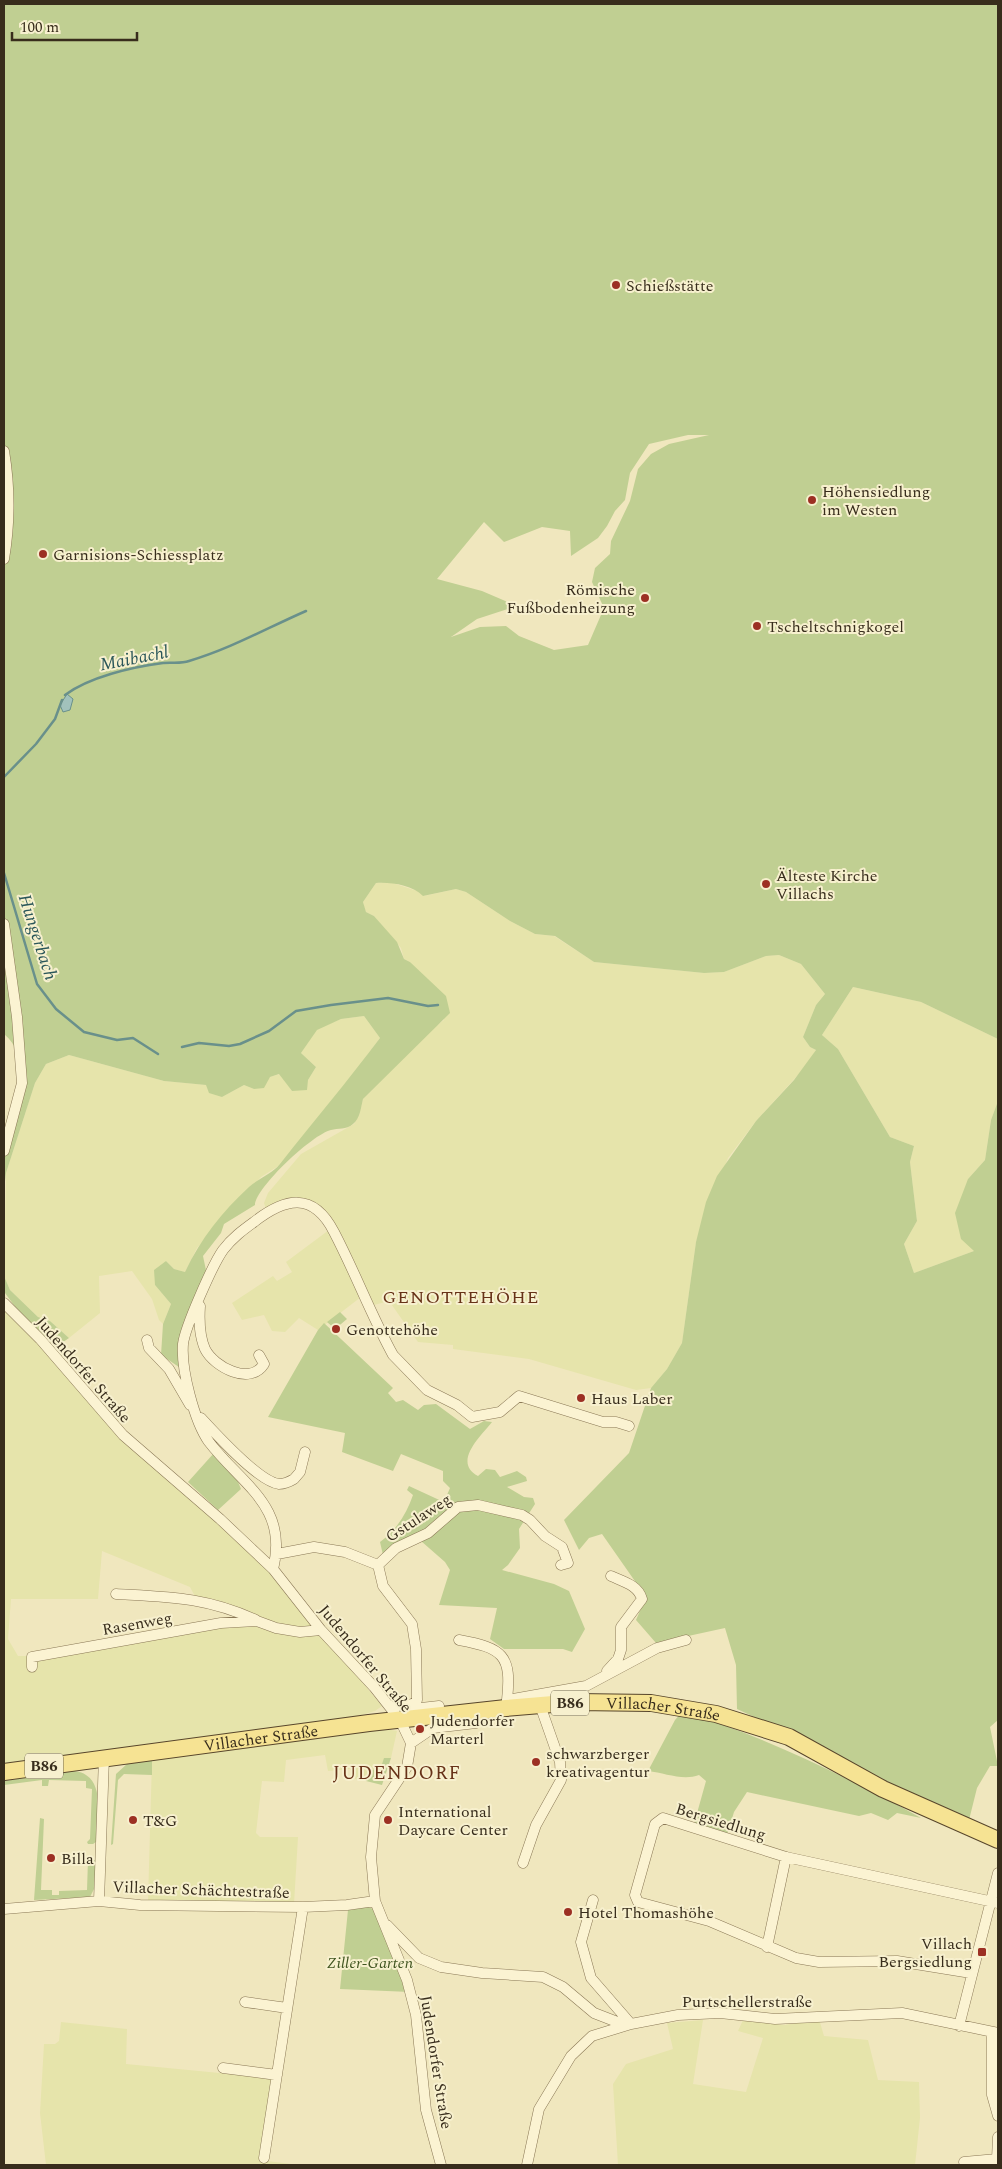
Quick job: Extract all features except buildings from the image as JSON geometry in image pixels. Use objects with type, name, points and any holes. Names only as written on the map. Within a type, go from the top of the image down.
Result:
[{"type":"main road","name":"Villacher Straße","points":[[4,1772],[395,1714],[478,1711],[506,1704],[540,1705],[612,1701],[651,1703],[686,1707],[740,1720],[789,1737],[883,1789],[998,1840]]},
{"type":"street","points":[[4,451],[8,478],[9,510],[4,559]]},
{"type":"street","points":[[4,924],[17,1017],[22,1083],[4,1151]]},
{"type":"street","points":[[305,1452],[300,1472],[294,1480],[278,1484],[270,1481],[237,1455],[196,1414],[184,1366],[183,1343],[218,1257],[236,1235],[282,1204],[305,1203],[316,1208],[333,1229],[393,1355],[427,1390],[457,1406],[472,1417],[500,1412],[518,1396],[603,1422],[616,1422],[630,1426]]},
{"type":"street","points":[[201,1296],[200,1335],[204,1347],[213,1360],[229,1370],[250,1373],[260,1369],[264,1364],[260,1355]]},
{"type":"street","name":"Judendorfer Straße","points":[[4,1303],[40,1339],[123,1436],[220,1519],[273,1569],[321,1630],[366,1677],[395,1714],[411,1743],[406,1767],[394,1789],[379,1806],[375,1815],[372,1856],[375,1901],[407,1980],[414,2007],[426,2110],[440,2165]]},
{"type":"street","points":[[147,1340],[149,1348],[169,1369],[196,1414],[208,1440],[245,1481],[272,1519],[276,1530],[277,1554],[273,1569]]},
{"type":"street","name":"Gstulaweg","points":[[378,1565],[396,1548],[428,1532],[458,1507],[469,1504],[522,1515],[530,1520],[545,1536],[562,1547],[568,1563],[561,1565]]},
{"type":"street","name":"Gstulaweg","points":[[277,1554],[308,1546],[331,1548],[378,1565]]},
{"type":"street","name":"Gstulaweg","points":[[378,1565],[383,1586],[412,1624],[416,1649],[417,1700],[413,1704],[408,1705]]},
{"type":"street","points":[[603,1676],[618,1659],[621,1650],[621,1627],[642,1599],[640,1591],[634,1586],[611,1576]]},
{"type":"street","name":"Rasenweg","points":[[116,1594],[196,1599],[235,1610],[276,1628],[300,1632],[321,1630]]},
{"type":"street","name":"Rasenweg","points":[[32,1667],[32,1657],[221,1623],[257,1621]]},
{"type":"street","points":[[460,1640],[487,1645],[505,1660],[510,1675],[506,1704],[586,1686],[657,1648],[686,1640]]},
{"type":"street","points":[[395,1714],[408,1705],[412,1709],[439,1706]]},
{"type":"street","points":[[523,1863],[536,1825],[561,1780],[560,1762],[540,1705]]},
{"type":"street","points":[[411,1743],[433,1728],[476,1723],[478,1711]]},
{"type":"street","name":"Villacher Schächtestraße","points":[[99,1901],[104,1757]]},
{"type":"street","name":"Bergsiedlung","points":[[971,1973],[897,1961],[819,1962],[796,1958],[709,1921],[638,1902],[635,1896],[655,1824],[663,1818],[786,1857],[994,1902]]},
{"type":"street","points":[[767,1947],[786,1857]]},
{"type":"street","points":[[959,2026],[971,1973],[994,1902],[998,1873]]},
{"type":"street","points":[[593,1900],[581,1942],[591,1978],[628,2024]]},
{"type":"street","name":"Villacher Schächtestraße","points":[[4,1909],[99,1901],[140,1905],[303,1907],[347,1905],[375,1901]]},
{"type":"street","name":"Villacher Schächtestraße","points":[[264,2158],[303,1907]]},
{"type":"street","points":[[385,1922],[419,1958],[441,1967],[482,1973],[543,1976],[563,1987],[594,2013],[628,2024]]},
{"type":"street","points":[[245,2002],[287,2008]]},
{"type":"street","name":"Purtschellerstraße","points":[[527,2165],[538,2108],[570,2056],[592,2036],[628,2024],[678,2015],[720,2013],[775,2019],[902,2013],[995,2033],[992,2095],[998,2116]]},
{"type":"street","points":[[223,2068],[277,2075]]},
{"type":"street","points":[[964,2162],[997,2158],[998,2138]]},
{"type":"shaded area","points":[[390,882],[420,892],[424,896],[456,889],[466,892],[510,921],[535,934],[554,936],[594,962],[704,973],[724,972],[766,956],[779,955],[801,964],[825,994],[816,1005],[803,1037],[810,1047],[816,1050],[806,1066],[756,1121],[728,1158],[696,1242],[682,1343],[667,1369],[651,1388],[636,1390],[529,1359],[453,1349],[453,1345],[418,1342],[389,1301],[374,1305],[334,1226],[300,1198],[283,1199],[266,1209],[264,1203],[268,1193],[301,1154],[354,1124],[359,1115],[363,1099],[432,1029],[444,1020],[410,962],[404,959],[401,948],[374,916],[366,912],[364,907],[363,902],[376,883]]},
{"type":"shaded area","points":[[853,987],[921,1002],[998,1039],[998,1101],[991,1120],[985,1160],[968,1179],[974,1251],[914,1273],[904,1244],[917,1221],[910,1162],[914,1146],[890,1137],[838,1049],[822,1035]]},
{"type":"shaded area","points":[[364,1016],[380,1038],[331,1104],[280,1165],[261,1177],[197,1248],[185,1272],[174,1269],[166,1261],[155,1285],[171,1304],[163,1324],[159,1320],[152,1299],[132,1271],[99,1276],[100,1313],[69,1338],[50,1321],[38,1317],[10,1290],[4,1276],[6,1173],[35,1083],[46,1064],[69,1055],[164,1081],[206,1085],[222,1097],[244,1085],[254,1089],[270,1077],[280,1074],[292,1091],[308,1080],[316,1067],[301,1053],[317,1029],[341,1019]]},
{"type":"shaded area","points":[[329,1230],[361,1297],[318,1330],[299,1318],[285,1332],[272,1331],[264,1315],[242,1320],[232,1303],[273,1276],[277,1281],[292,1272],[286,1262]]},
{"type":"shaded area","points":[[4,1309],[176,1484],[273,1575],[382,1706],[375,1711],[345,1720],[153,1743],[4,1766]],"holes":[[[102,1551],[190,1587],[199,1604],[236,1615],[236,1620],[29,1656],[18,1656],[8,1639],[11,1599],[98,1599]]]},
{"type":"shaded area","points":[[386,1729],[397,1731],[391,1758],[385,1758],[383,1764],[367,1774],[366,1781],[355,1779],[350,1769],[328,1771],[325,1755],[286,1760],[284,1782],[262,1781],[256,1833],[260,1837],[298,1837],[294,1904],[148,1902],[152,1760]]},
{"type":"shaded area","points":[[819,2019],[824,2036],[868,2040],[878,2080],[919,2082],[920,2118],[915,2165],[618,2165],[613,2084],[626,2064],[673,2049],[667,2023],[703,2020],[693,2084],[746,2092],[763,2038],[738,2031],[743,2020],[784,2025]]},
{"type":"shaded area","points":[[61,2022],[127,2029],[126,2064],[272,2078],[259,2160],[299,2165],[46,2165],[40,2113],[44,2044],[55,2044],[59,2041]]},
{"type":"green space","points":[[4,4],[998,4],[998,1039],[921,1002],[853,987],[822,1035],[838,1049],[890,1137],[914,1146],[910,1162],[917,1221],[904,1244],[914,1273],[974,1251],[961,1239],[955,1213],[968,1179],[985,1160],[991,1120],[998,1101],[998,1720],[990,1727],[998,1766],[990,1766],[977,1788],[969,1820],[885,1783],[787,1732],[737,1709],[736,1665],[725,1628],[656,1643],[636,1620],[646,1597],[602,1534],[589,1538],[579,1550],[564,1520],[629,1453],[651,1388],[667,1369],[682,1343],[696,1242],[706,1202],[717,1176],[756,1121],[794,1080],[816,1050],[810,1047],[803,1037],[816,1005],[825,994],[801,964],[779,955],[766,956],[724,972],[704,973],[594,962],[555,936],[535,934],[510,921],[466,892],[456,889],[423,896],[413,889],[401,885],[376,883],[363,902],[366,912],[374,916],[397,942],[404,959],[410,962],[446,996],[450,1013],[363,1099],[360,1113],[355,1122],[348,1127],[331,1130],[323,1134],[299,1151],[265,1186],[255,1205],[224,1224],[221,1233],[203,1256],[207,1275],[181,1337],[179,1367],[161,1355],[163,1324],[171,1304],[155,1285],[154,1270],[166,1261],[174,1269],[185,1272],[205,1237],[221,1216],[249,1187],[280,1164],[380,1038],[364,1016],[341,1019],[317,1030],[301,1053],[316,1067],[308,1080],[307,1090],[292,1091],[279,1074],[270,1077],[264,1088],[254,1089],[244,1085],[222,1097],[209,1093],[206,1085],[164,1081],[69,1055],[46,1064],[35,1083],[6,1173],[4,1190],[4,1155],[17,1108],[21,1075],[20,1060],[14,1046],[4,1034]],"holes":[[[688,435],[709,435],[669,444],[651,454],[638,469],[630,501],[611,541],[610,554],[595,568],[592,582],[604,608],[588,645],[554,650],[519,636],[506,626],[480,627],[451,637],[477,619],[517,606],[482,591],[437,579],[484,522],[504,542],[542,527],[570,531],[571,556],[598,538],[607,526],[615,511],[625,500],[630,473],[649,444]]]},
{"type":"green space","points":[[4,1276],[10,1290],[38,1317],[50,1321],[69,1338],[56,1347],[16,1308],[5,1293]]},
{"type":"green space","points":[[340,1312],[347,1319],[335,1329],[327,1322]]},
{"type":"green space","points":[[324,1323],[393,1388],[388,1393],[396,1402],[403,1400],[418,1410],[424,1405],[436,1404],[470,1429],[484,1421],[492,1422],[471,1449],[468,1456],[468,1464],[471,1470],[478,1476],[486,1469],[495,1470],[500,1477],[517,1471],[526,1477],[527,1481],[507,1487],[524,1497],[533,1498],[535,1504],[519,1529],[520,1548],[502,1570],[554,1584],[569,1591],[585,1629],[572,1652],[563,1649],[504,1649],[490,1639],[497,1608],[439,1605],[450,1570],[445,1562],[421,1541],[383,1555],[380,1542],[396,1527],[408,1508],[413,1495],[407,1490],[409,1486],[448,1504],[447,1495],[450,1488],[443,1481],[443,1471],[401,1454],[393,1471],[342,1452],[345,1433],[268,1417],[318,1330]]},
{"type":"green space","points":[[214,1453],[236,1477],[241,1489],[218,1510],[188,1482]]},
{"type":"green space","points":[[683,1711],[745,1733],[805,1758],[921,1818],[897,1813],[888,1820],[871,1813],[859,1816],[747,1792],[734,1812],[727,1835],[694,1824],[706,1781],[699,1775],[680,1777],[648,1771],[675,1720]]},
{"type":"green space","points":[[384,1758],[391,1758],[382,1785],[366,1781],[367,1774],[382,1764]]},
{"type":"green space","points":[[152,1760],[152,1775],[124,1774],[118,1780],[113,1844],[111,1845],[116,1774],[127,1764]]},
{"type":"green space","points":[[72,1771],[83,1773],[91,1779],[96,1788],[99,1809],[96,1842],[93,1844],[88,1844],[87,1842],[90,1839],[92,1789],[86,1788],[86,1781],[49,1780],[48,1786],[42,1786],[42,1780],[4,1785],[4,1781]]},
{"type":"green space","points":[[40,1818],[44,1819],[41,1890],[52,1890],[52,1895],[59,1895],[59,1891],[87,1890],[88,1860],[86,1859],[89,1857],[96,1861],[94,1889],[90,1897],[34,1900]]},
{"type":"green space","name":"Ziller-Garten","points":[[368,1907],[379,1911],[410,1992],[340,1989],[348,1910]]},
{"type":"water","points":[[67,694],[73,699],[70,710],[63,712],[60,705]]},
{"type":"waterway","name":"Maibachl","points":[[65,695],[86,683],[125,670],[163,663],[186,662],[204,656],[306,611]]},
{"type":"waterway","name":"Maibachl","points":[[4,777],[36,744],[55,719],[62,700]]},
{"type":"waterway","name":"Hungerbach","points":[[4,873],[37,984],[56,1009],[84,1032],[117,1040],[133,1038],[158,1054]]},
{"type":"waterway","points":[[182,1047],[199,1043],[229,1046],[240,1044],[269,1031],[296,1011],[331,1005],[388,998],[428,1006],[438,1005]]},
{"type":"place","name":"Schießstätte","points":[[616,285]]},
{"type":"place","name":"Höhensiedlung im Westen","points":[[812,500]]},
{"type":"place","name":"Garnisions-Schiessplatz","points":[[43,554]]},
{"type":"place","name":"Römische Fußbodenheizung","points":[[645,598]]},
{"type":"place","name":"Tscheltschnigkogel","points":[[757,626]]},
{"type":"place","name":"Älteste Kirche Villachs","points":[[766,884]]},
{"type":"place","name":"Genottehöhe","points":[[336,1329]]},
{"type":"place","name":"Haus Laber","points":[[581,1398]]},
{"type":"place","name":"Judendorfer Marterl","points":[[420,1729]]},
{"type":"place","name":"schwarzberger kreativagentur","points":[[536,1762]]},
{"type":"place","name":"T&G","points":[[133,1820]]},
{"type":"place","name":"International Daycare Center","points":[[388,1820]]},
{"type":"place","name":"Billa","points":[[51,1858]]},
{"type":"place","name":"Hotel Thomashöhe","points":[[568,1912]]},
{"type":"place","name":"Villach Bergsiedlung","points":[[982,1952]]},
{"type":"district","name":"GENOTTEHÖHE","points":[[461,1297]]},
{"type":"district","name":"JUDENDORF","points":[[397,1772]]}]
